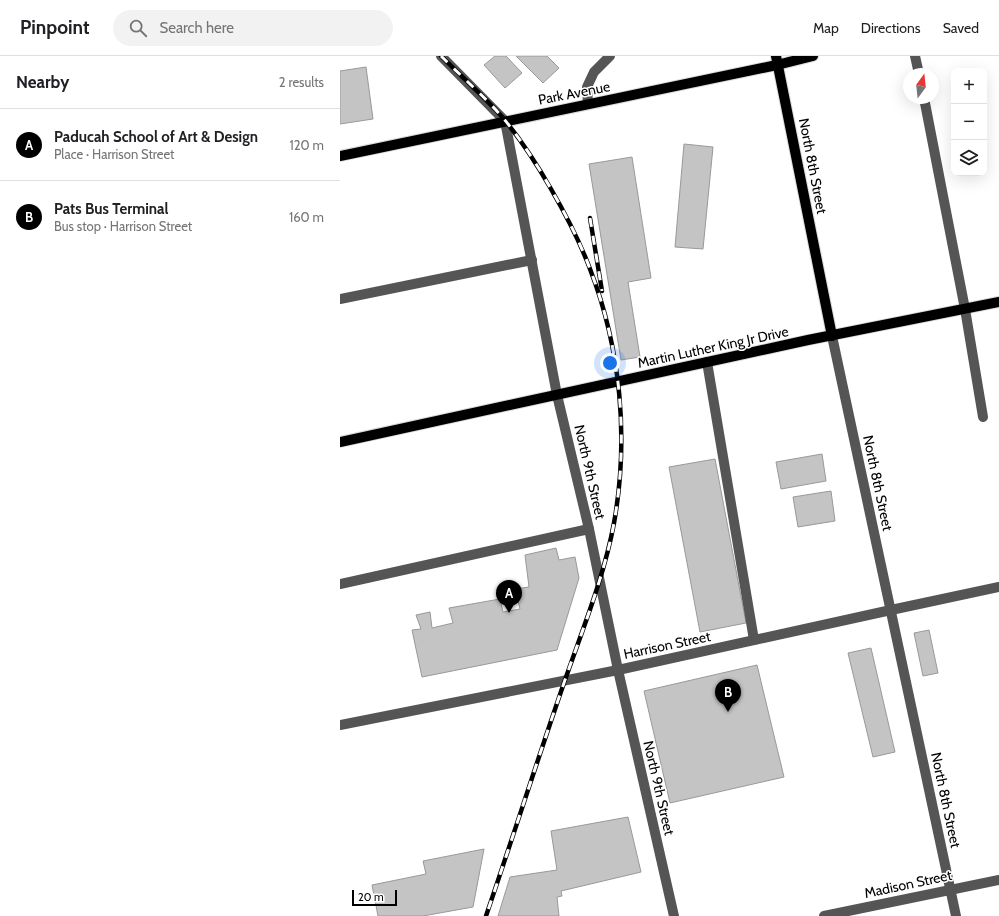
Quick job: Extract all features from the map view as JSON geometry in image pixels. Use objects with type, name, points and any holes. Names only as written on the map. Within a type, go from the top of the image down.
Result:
[{"type":"main road","name":"Park Avenue","points":[[340,156],[505,120],[588,104],[777,60],[813,56]]},
{"type":"main road","name":"North 8th Street","points":[[777,60],[832,336]]},
{"type":"main road","name":"Martin Luther King Jr Drive","points":[[340,442],[707,362],[999,302]]},
{"type":"street","points":[[441,56],[505,120]]},
{"type":"street","points":[[588,104],[587,87],[594,72],[610,56]]},
{"type":"street","points":[[915,56],[918,68]]},
{"type":"street","points":[[925,104],[983,417]]},
{"type":"street","name":"North 9th Street","points":[[505,120],[557,395],[589,529],[618,670],[674,916]]},
{"type":"street","points":[[340,299],[532,260]]},
{"type":"street","name":"North 8th Street","points":[[832,336],[956,916]]},
{"type":"street","points":[[707,362],[754,640]]},
{"type":"street","points":[[340,584],[589,529]]},
{"type":"street","name":"Harrison Street","points":[[340,725],[618,670],[999,587]]},
{"type":"street","name":"Madison Street","points":[[824,916],[999,880]]},
{"type":"building","points":[[495,56],[506,56],[522,73],[505,88],[484,65]]},
{"type":"building","points":[[516,56],[547,56],[559,68],[543,83]]},
{"type":"building","points":[[366,67],[373,119],[340,124],[340,71]]},
{"type":"building","points":[[684,144],[713,147],[703,249],[675,247]]},
{"type":"building","points":[[632,157],[651,278],[628,282],[640,357],[621,360],[589,164]]},
{"type":"building","points":[[822,454],[826,481],[781,489],[776,462]]},
{"type":"building","points":[[715,459],[746,623],[700,632],[669,467]]},
{"type":"building","points":[[831,491],[835,521],[798,527],[793,497]]},
{"type":"building","points":[[556,548],[559,560],[575,557],[579,578],[557,650],[422,677],[412,630],[421,629],[416,615],[430,612],[432,628],[453,623],[449,608],[500,599],[503,612],[520,609],[515,589],[529,587],[525,555]]},
{"type":"building","points":[[929,630],[938,673],[923,676],[914,633]]},
{"type":"building","points":[[871,648],[895,752],[873,757],[848,653]]},
{"type":"building","points":[[757,665],[784,777],[670,803],[644,691]]},
{"type":"building","points":[[628,817],[641,872],[561,891],[562,896],[557,897],[559,916],[498,916],[510,877],[557,870],[551,831]]},
{"type":"building","points":[[484,849],[473,907],[423,916],[378,916],[372,885],[426,874],[423,861]]},
{"type":"railway","points":[[441,56],[504,119],[523,144],[557,199],[582,249],[601,299],[609,331],[615,362],[621,427],[619,491],[605,563],[486,916]]},
{"type":"railway","points":[[590,218],[602,291]]},
{"type":"place","name":"Paducah School of Art & Design","points":[[509,613]]},
{"type":"place","name":"Pats Bus Terminal","points":[[728,712]]}]
